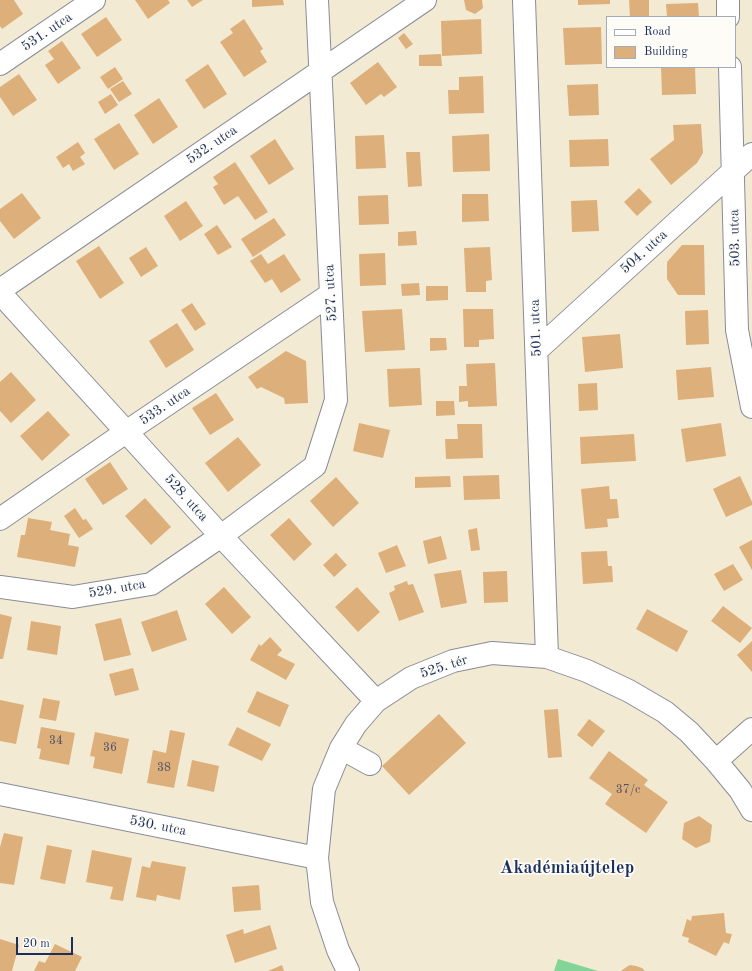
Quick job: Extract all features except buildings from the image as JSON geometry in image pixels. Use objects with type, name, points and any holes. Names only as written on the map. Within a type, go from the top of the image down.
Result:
[{"type":"street","name":"531. utca","points":[[0,64],[94,0]]},
{"type":"street","name":"527. utca","points":[[221,536],[315,466],[336,400],[317,0]]},
{"type":"street","name":"532. utca","points":[[0,290],[425,0]]},
{"type":"street","name":"501. utca","points":[[524,0],[547,657]]},
{"type":"street","points":[[728,0],[728,16]]},
{"type":"street","name":"503. utca","points":[[730,68],[734,170],[737,330],[752,408]]},
{"type":"street","name":"504. utca","points":[[537,350],[752,154]]},
{"type":"street","name":"528. utca","points":[[0,293],[221,536],[376,701]]},
{"type":"street","name":"533. utca","points":[[0,519],[331,294]]},
{"type":"street","name":"529. utca","points":[[0,587],[73,597],[151,584],[221,536]]},
{"type":"street","name":"525. tér","points":[[348,971],[338,950],[322,902],[317,858],[324,789],[341,748],[356,724],[376,701],[411,678],[453,661],[492,653],[547,657],[587,671],[629,691],[665,712],[689,732],[740,790],[752,810]]},
{"type":"street","points":[[716,761],[752,729]]},
{"type":"street","points":[[341,748],[370,764]]},
{"type":"street","name":"530. utca","points":[[0,794],[317,858]]},
{"type":"green space","points":[[558,959],[598,971],[554,971]]},
{"type":"district","name":"Akadémiaújtelep","points":[[567,868]]}]
